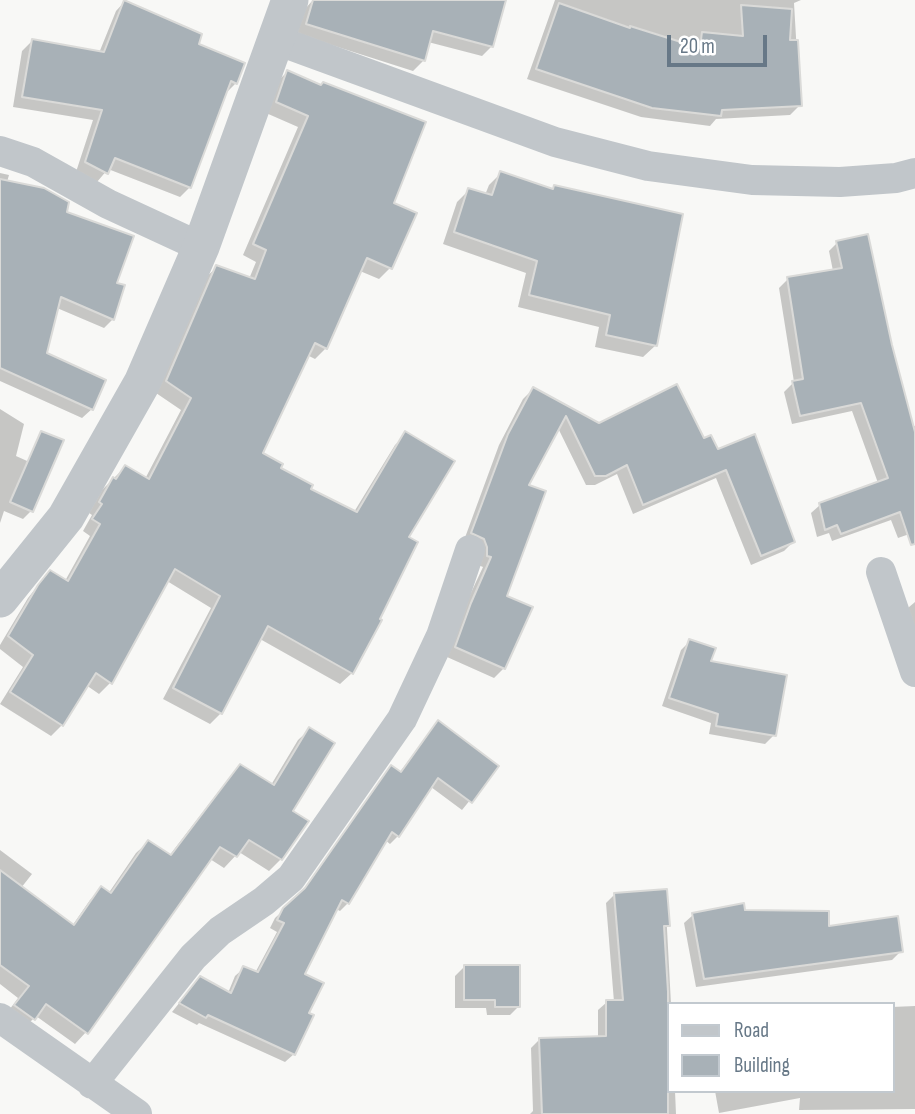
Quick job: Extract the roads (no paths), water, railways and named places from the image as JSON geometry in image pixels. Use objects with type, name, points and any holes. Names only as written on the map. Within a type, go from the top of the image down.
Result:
[{"type":"street","points":[[0,599],[66,517],[142,383],[201,247],[290,0]]},
{"type":"street","points":[[276,40],[555,142],[648,166],[752,180],[840,182],[896,178],[915,173]]},
{"type":"street","points":[[0,151],[33,162],[108,204],[201,247]]},
{"type":"street","points":[[92,1084],[193,957],[220,930],[264,901],[299,867],[402,719],[441,636],[470,550]]},
{"type":"street","points":[[881,572],[915,672]]},
{"type":"street","points":[[0,1018],[137,1114]]}]
